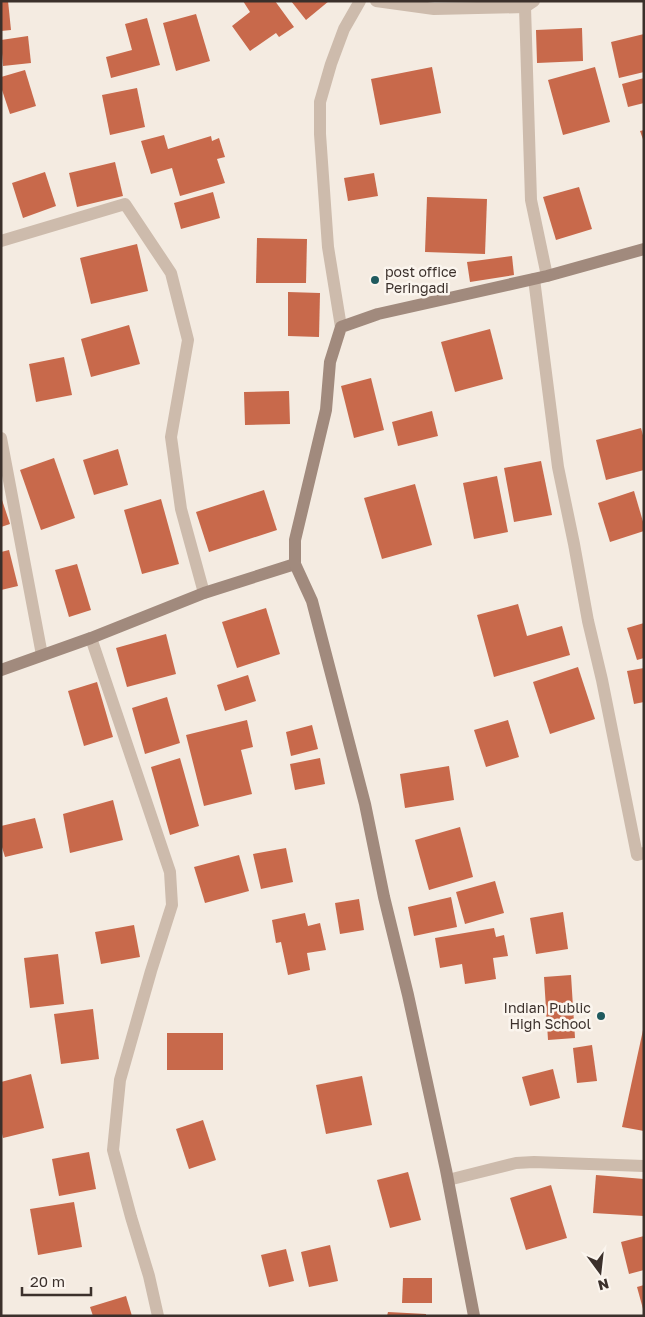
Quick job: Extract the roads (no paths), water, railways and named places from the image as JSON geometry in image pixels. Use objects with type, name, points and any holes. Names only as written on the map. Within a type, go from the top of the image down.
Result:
[{"type":"main road","points":[[474,1316],[448,1180],[408,995],[384,897],[366,804],[312,601],[295,564],[295,540],[326,410],[330,362],[341,327],[378,314],[547,276],[644,249]]},
{"type":"main road","points":[[1,670],[91,638],[204,593],[295,564]]},
{"type":"street","points":[[341,327],[328,247],[320,134],[320,102],[344,29],[360,1]]},
{"type":"street","points":[[376,1],[434,9],[529,4],[531,200],[547,276]]},
{"type":"street","points":[[1,241],[125,204],[171,274],[188,340],[171,437],[181,509],[204,593]]},
{"type":"street","points":[[534,279],[558,467],[637,854],[644,853]]},
{"type":"street","points":[[1,438],[42,655]]},
{"type":"street","points":[[91,638],[170,872],[172,905],[120,1080],[113,1150],[149,1276],[158,1316]]},
{"type":"street","points":[[448,1180],[516,1163],[644,1166]]},
{"type":"place","name":"post office Peringadi","points":[[375,280]]},
{"type":"place","name":"Indian Public High School","points":[[601,1016]]}]
